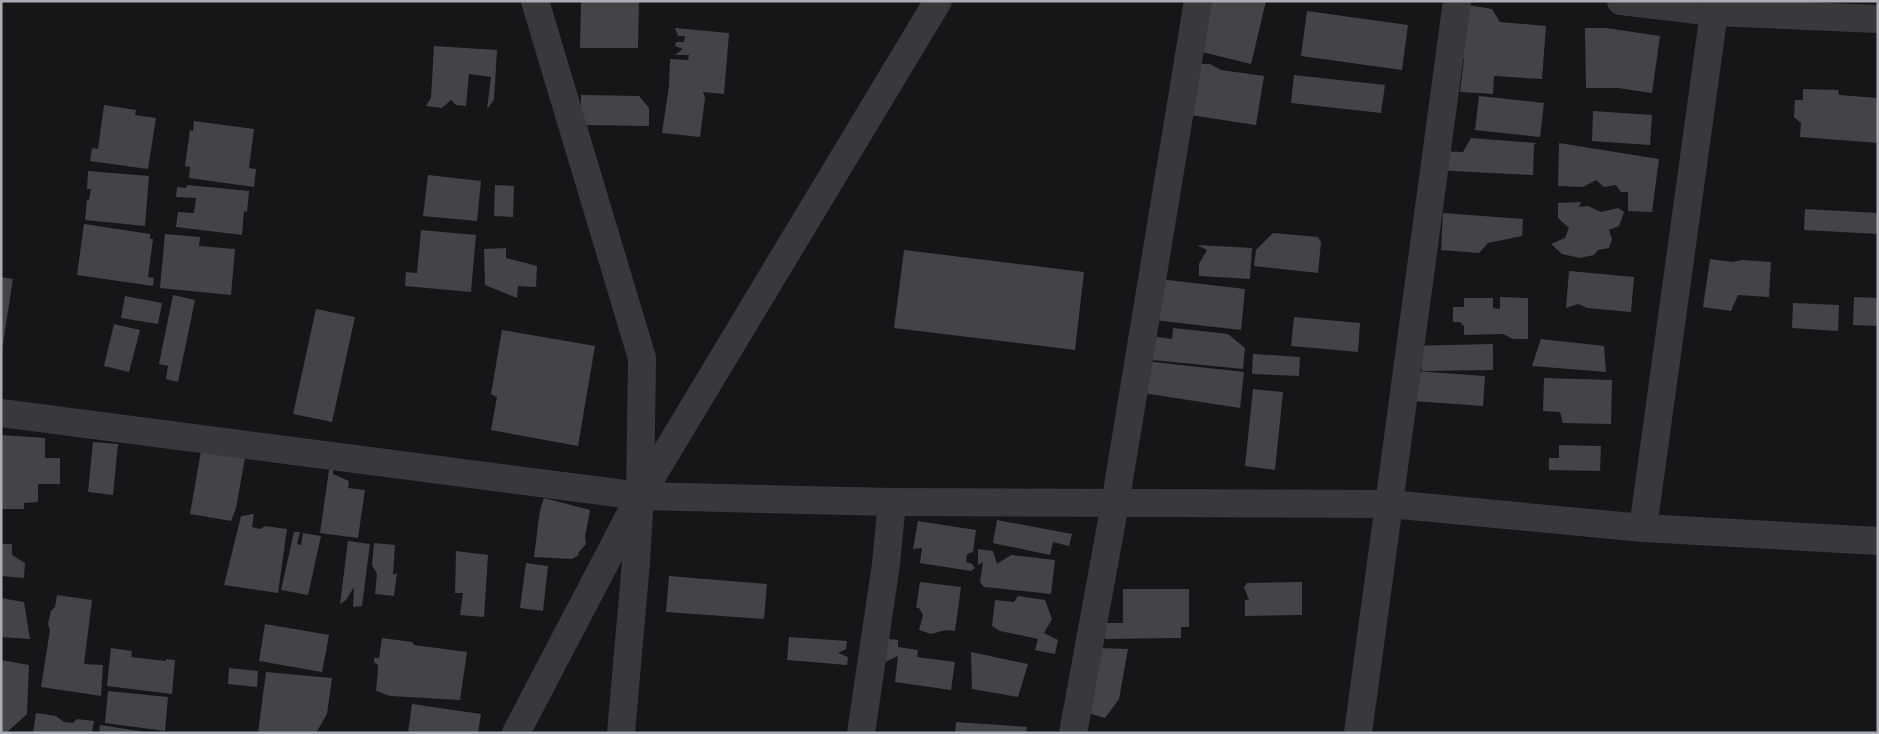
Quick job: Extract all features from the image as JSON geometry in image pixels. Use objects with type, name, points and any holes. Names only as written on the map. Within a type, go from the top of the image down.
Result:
[{"type":"street","points":[[535,1],[642,358],[640,496],[621,733]]},
{"type":"street","points":[[516,733],[640,496],[938,1]]},
{"type":"street","points":[[1074,733],[1115,504],[1198,1]]},
{"type":"street","points":[[1358,733],[1457,1]]},
{"type":"street","points":[[1621,1],[1714,12],[1878,19]]},
{"type":"street","points":[[1643,528],[1714,12]]},
{"type":"street","points":[[1,413],[640,496],[892,502],[1390,504],[1643,528],[1878,541]]},
{"type":"street","points":[[861,733],[886,564],[892,502]]},
{"type":"building","points":[[581,1],[639,2],[638,48],[580,48]]},
{"type":"building","points":[[1197,1],[1266,1],[1251,64],[1186,48]]},
{"type":"building","points":[[1468,5],[1492,9],[1500,22],[1546,26],[1542,79],[1494,76],[1493,94],[1460,92],[1464,59],[1457,55]]},
{"type":"building","points":[[1307,11],[1408,25],[1402,70],[1301,56]]},
{"type":"building","points":[[675,28],[729,33],[724,94],[703,92],[705,98],[700,137],[662,133],[669,86],[670,59],[688,60],[689,55],[675,55],[683,49],[675,46],[676,42],[684,42],[685,36],[678,36]]},
{"type":"building","points":[[1585,28],[1606,28],[1660,36],[1652,93],[1618,88],[1586,88]]},
{"type":"building","points":[[434,46],[497,50],[494,100],[487,109],[491,77],[469,74],[466,106],[456,105],[451,100],[442,108],[426,106],[431,98]]},
{"type":"building","points":[[1189,64],[1210,64],[1221,70],[1264,76],[1256,125],[1190,115]]},
{"type":"building","points":[[1294,75],[1385,85],[1381,113],[1291,103]]},
{"type":"building","points":[[1803,89],[1838,90],[1839,95],[1878,98],[1878,143],[1800,137],[1801,123],[1794,117],[1795,100],[1803,100]]},
{"type":"building","points":[[581,95],[639,96],[649,108],[649,126],[581,125]]},
{"type":"building","points":[[1479,96],[1544,103],[1540,137],[1475,130]]},
{"type":"building","points":[[104,105],[136,110],[135,115],[156,118],[148,169],[90,161],[92,148],[98,149]]},
{"type":"building","points":[[1593,111],[1652,115],[1650,145],[1592,141]]},
{"type":"building","points":[[194,121],[254,129],[249,168],[256,169],[254,187],[189,178],[190,167],[185,166],[190,130],[193,131]]},
{"type":"building","points":[[1471,138],[1536,143],[1534,145],[1533,175],[1433,170],[1433,151],[1463,152]]},
{"type":"building","points":[[1559,143],[1659,159],[1652,212],[1628,211],[1628,192],[1621,192],[1616,185],[1604,187],[1596,180],[1583,187],[1558,186]]},
{"type":"building","points":[[88,171],[149,176],[145,226],[85,220],[87,200],[89,200],[91,189],[87,189]]},
{"type":"building","points":[[428,175],[481,181],[477,221],[423,216]]},
{"type":"building","points":[[187,185],[249,191],[247,212],[244,211],[242,235],[176,227],[178,212],[194,213],[196,198],[176,197],[177,187],[186,188]]},
{"type":"building","points":[[495,185],[514,186],[513,217],[494,216]]},
{"type":"building","points":[[1581,202],[1579,207],[1588,206],[1601,212],[1618,208],[1624,212],[1619,226],[1609,230],[1612,239],[1609,248],[1598,250],[1594,255],[1580,258],[1562,254],[1551,244],[1565,238],[1569,228],[1558,218],[1558,203]]},
{"type":"building","points":[[1805,209],[1878,213],[1878,234],[1804,230]]},
{"type":"building","points":[[1443,213],[1523,219],[1522,236],[1488,243],[1479,253],[1441,250]]},
{"type":"building","points":[[84,224],[150,234],[150,239],[153,239],[148,277],[154,278],[153,286],[77,275]]},
{"type":"building","points":[[421,230],[476,235],[471,292],[405,286],[406,272],[417,273]]},
{"type":"building","points":[[1273,233],[1318,237],[1321,242],[1318,273],[1254,266],[1256,250]]},
{"type":"building","points":[[165,234],[200,237],[199,246],[235,249],[231,295],[160,288]]},
{"type":"building","points":[[1197,245],[1252,248],[1250,279],[1199,276],[1199,264],[1207,250]]},
{"type":"building","points":[[506,248],[506,258],[537,266],[536,287],[518,286],[517,298],[485,285],[484,249]]},
{"type":"building","points":[[904,250],[1084,272],[1075,350],[894,328]]},
{"type":"building","points":[[1710,259],[1733,262],[1742,260],[1771,262],[1769,297],[1738,295],[1731,311],[1703,307]]},
{"type":"building","points":[[1569,271],[1634,277],[1631,312],[1588,308],[1578,304],[1566,308]]},
{"type":"building","points":[[1,277],[13,279],[2,350],[1,350]]},
{"type":"building","points":[[1159,279],[1245,289],[1241,330],[1154,320]]},
{"type":"building","points":[[173,295],[195,300],[178,382],[166,379],[168,366],[159,364]]},
{"type":"building","points":[[125,296],[162,303],[158,324],[121,318]]},
{"type":"building","points":[[1500,297],[1528,298],[1528,339],[1513,339],[1503,334],[1464,335],[1464,326],[1460,322],[1453,322],[1453,307],[1464,307],[1464,298],[1493,298],[1493,308],[1500,309]]},
{"type":"building","points":[[1854,297],[1878,298],[1878,326],[1853,325]]},
{"type":"building","points":[[1793,303],[1839,305],[1838,331],[1792,328]]},
{"type":"building","points":[[316,309],[355,317],[332,422],[293,414]]},
{"type":"building","points":[[1294,317],[1360,323],[1358,352],[1291,346]]},
{"type":"building","points":[[114,324],[140,330],[129,372],[104,366]]},
{"type":"building","points":[[1173,328],[1228,334],[1245,348],[1243,369],[1143,359],[1145,335],[1172,339]]},
{"type":"building","points":[[502,330],[595,346],[578,446],[491,430],[497,397],[491,394]]},
{"type":"building","points":[[1541,339],[1604,346],[1606,372],[1532,366]]},
{"type":"building","points":[[1493,344],[1493,370],[1422,371],[1422,362],[1402,362],[1402,346]]},
{"type":"building","points":[[1253,354],[1300,357],[1299,376],[1252,374]]},
{"type":"building","points":[[1145,361],[1244,372],[1240,408],[1143,393]]},
{"type":"building","points":[[1401,370],[1485,376],[1483,406],[1399,400]]},
{"type":"building","points":[[1544,378],[1612,380],[1611,424],[1563,423],[1560,412],[1543,411]]},
{"type":"building","points":[[1253,389],[1283,392],[1275,470],[1245,466]]},
{"type":"building","points":[[1,435],[45,438],[45,458],[60,458],[60,484],[38,484],[38,502],[24,503],[24,509],[1,509]]},
{"type":"building","points":[[93,442],[118,444],[113,495],[88,492]]},
{"type":"building","points":[[1559,445],[1601,446],[1600,471],[1549,470],[1549,458],[1559,458]]},
{"type":"building","points":[[201,451],[245,458],[236,508],[231,521],[190,514]]},
{"type":"building","points":[[333,467],[333,474],[349,481],[348,488],[365,490],[358,538],[320,533],[329,470]]},
{"type":"building","points":[[544,498],[590,510],[585,537],[586,544],[578,553],[579,555],[572,559],[534,557],[540,510]]},
{"type":"building","points":[[254,514],[252,527],[260,529],[265,526],[287,529],[278,593],[224,585],[241,516]]},
{"type":"building","points":[[997,520],[1072,534],[1069,546],[1053,542],[1050,555],[993,543]]},
{"type":"building","points":[[918,521],[976,530],[973,552],[967,554],[966,562],[972,564],[975,568],[971,571],[920,563],[922,548],[913,549]]},
{"type":"building","points":[[294,532],[300,532],[297,544],[301,545],[303,533],[321,536],[308,595],[281,590]]},
{"type":"building","points":[[348,541],[370,544],[362,606],[353,607],[354,587],[346,600],[340,604]]},
{"type":"building","points":[[374,543],[395,545],[393,575],[397,573],[394,596],[375,594],[377,574],[372,565]]},
{"type":"building","points":[[2,544],[12,544],[12,555],[25,563],[24,578],[1,576]]},
{"type":"building","points":[[978,549],[993,551],[997,564],[1011,555],[1055,560],[1051,594],[984,587],[980,582],[983,562],[978,565]]},
{"type":"building","points":[[456,551],[488,555],[484,617],[460,615],[463,593],[455,593]]},
{"type":"building","points":[[526,563],[548,566],[543,611],[520,608]]},
{"type":"building","points":[[669,576],[767,584],[764,619],[666,612]]},
{"type":"building","points":[[920,582],[961,587],[955,631],[946,630],[931,634],[919,630],[923,615],[919,608],[916,608]]},
{"type":"building","points":[[1302,582],[1302,615],[1245,616],[1245,600],[1249,600],[1244,587],[1247,583]]},
{"type":"building","points":[[1123,589],[1189,589],[1189,627],[1181,627],[1181,638],[1105,639],[1105,623],[1123,623]]},
{"type":"building","points":[[57,595],[92,600],[84,664],[103,665],[101,696],[41,687],[50,630],[48,624],[51,611],[55,607]]},
{"type":"building","points":[[1018,596],[1045,600],[1052,619],[1044,633],[1058,640],[1055,654],[1035,650],[1038,639],[1000,631],[992,626],[995,600],[1014,602]]},
{"type":"building","points":[[1,598],[24,602],[30,639],[1,637]]},
{"type":"building","points":[[265,624],[329,635],[322,672],[259,661]]},
{"type":"building","points":[[789,637],[847,641],[846,649],[838,653],[848,657],[847,665],[787,660]]},
{"type":"building","points":[[382,638],[412,642],[414,645],[467,652],[460,700],[390,696],[376,691],[378,665],[374,662],[374,658],[379,658]]},
{"type":"building","points":[[888,639],[898,640],[898,647],[918,650],[917,657],[955,662],[951,690],[895,682],[898,656],[885,662]]},
{"type":"building","points":[[111,648],[132,651],[131,657],[166,661],[166,659],[175,660],[172,694],[107,686]]},
{"type":"building","points":[[1098,648],[1128,649],[1119,699],[1105,718],[1088,713]]},
{"type":"building","points":[[971,652],[1028,664],[1018,697],[972,689]]},
{"type":"building","points":[[1,660],[29,665],[27,714],[6,733],[1,733]]},
{"type":"building","points":[[229,668],[258,671],[257,687],[228,684]]},
{"type":"building","points":[[266,672],[332,678],[327,714],[316,733],[258,733]]},
{"type":"building","points":[[108,691],[168,697],[165,731],[105,723]]},
{"type":"building","points":[[412,704],[481,714],[478,733],[408,733]]},
{"type":"building","points":[[36,713],[56,716],[64,722],[73,723],[77,719],[94,721],[92,733],[33,733]]},
{"type":"building","points":[[956,722],[1027,727],[1026,733],[955,733]]},
{"type":"building","points":[[100,725],[146,732],[146,733],[99,733]]}]
